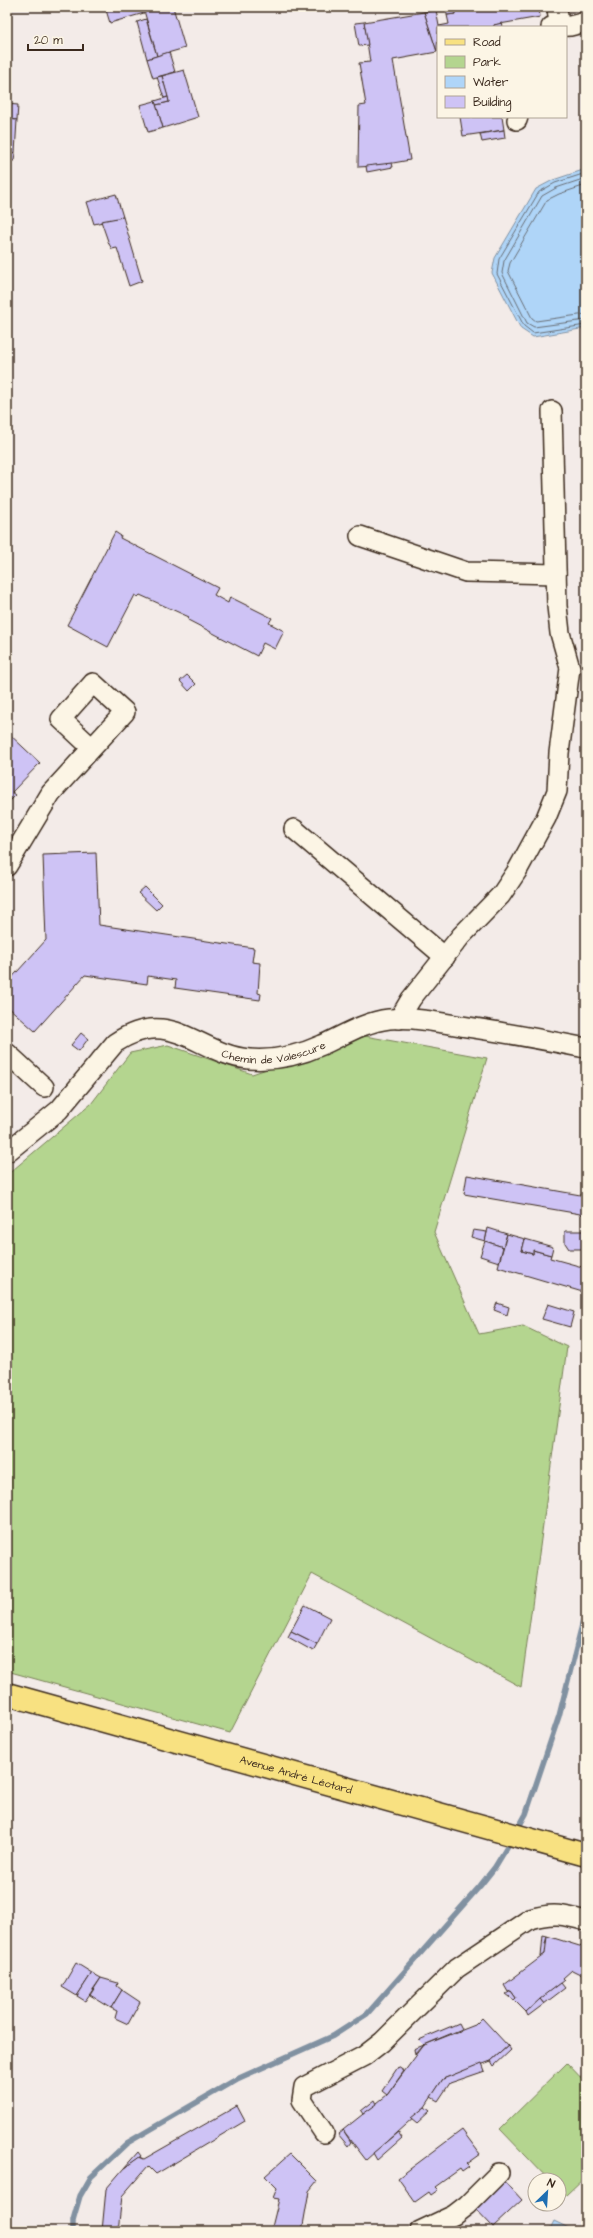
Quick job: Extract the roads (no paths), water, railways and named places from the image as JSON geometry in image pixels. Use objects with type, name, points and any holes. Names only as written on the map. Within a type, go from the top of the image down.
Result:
[{"type":"main road","name":"Avenue André Léotard","points":[[7,1694],[586,1855]]},
{"type":"street","points":[[558,7],[555,26],[570,26],[586,22]]},
{"type":"street","points":[[399,1019],[411,999],[461,936],[501,895],[518,871],[546,818],[556,791],[559,753],[570,668],[560,633],[556,574],[552,411]]},
{"type":"street","points":[[360,536],[466,572],[556,574]]},
{"type":"street","points":[[7,866],[51,794],[92,748]]},
{"type":"street","points":[[294,828],[445,957]]},
{"type":"street","name":"Chemin de Valescure","points":[[7,1152],[59,1110],[107,1051],[126,1036],[154,1028],[184,1034],[234,1056],[246,1058],[278,1059],[308,1052],[360,1026],[399,1019],[511,1034],[586,1048]]},
{"type":"street","points":[[7,1053],[44,1087]]},
{"type":"street","points":[[324,2133],[302,2100],[304,2087],[364,2056],[382,2042],[457,1968],[530,1919],[544,1915],[561,1914],[586,1921]]},
{"type":"street","points":[[420,2231],[454,2215],[467,2205],[499,2173]]},
{"type":"water","points":[[586,169],[586,328],[533,337],[521,329],[492,273],[495,258],[536,189],[553,180]]},
{"type":"water","points":[[554,2221],[575,2231],[549,2231]]},
{"type":"waterway","points":[[586,1414],[584,1425],[586,1430]]},
{"type":"waterway","points":[[516,1832],[526,1814],[559,1716],[586,1609]]},
{"type":"waterway","points":[[73,2231],[73,2220],[80,2196],[91,2177],[127,2143],[237,2079],[333,2036],[367,2014],[480,1886],[495,1867],[512,1839]]}]
